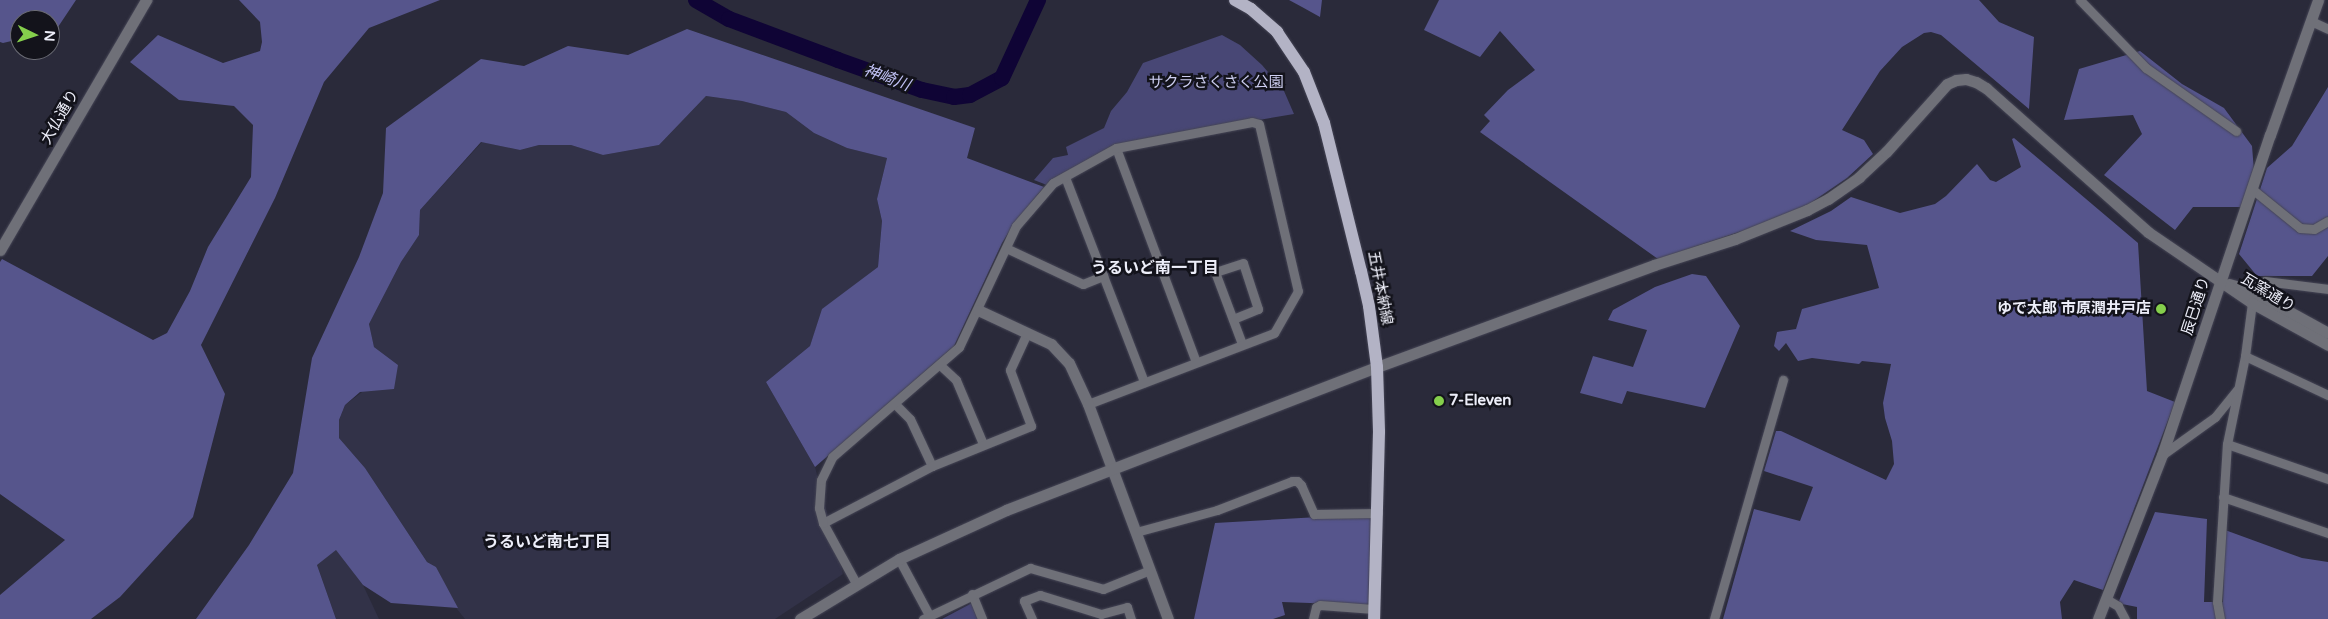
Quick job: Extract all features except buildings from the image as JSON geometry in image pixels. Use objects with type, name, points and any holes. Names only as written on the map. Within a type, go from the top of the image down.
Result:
[{"type":"main road","name":"五井本納線","points":[[1236,0],[1251,9],[1284,41],[1304,72],[1324,123],[1369,306],[1376,367],[1378,513],[1374,614]]},
{"type":"street","name":"大仏通り","points":[[0,250],[146,0]]},
{"type":"street","points":[[2080,0],[2146,68],[2236,131]]},
{"type":"street","name":"辰巳通り","points":[[2098,619],[2162,455],[2220,281],[2318,0]]},
{"type":"street","points":[[2311,20],[2328,29]]},
{"type":"street","points":[[800,619],[899,559],[1006,510],[1376,367],[1654,265],[1735,239],[1806,210],[1828,199],[1864,173],[1886,152],[1947,84],[1966,79],[1986,88],[2148,232],[2220,281]]},
{"type":"street","points":[[857,585],[822,523],[819,508],[820,480],[832,456],[895,404],[959,347],[1016,226],[1053,183],[1116,148],[1252,122],[1259,124],[1298,290],[1274,333],[1088,404]]},
{"type":"street","points":[[1116,148],[1196,362]]},
{"type":"street","points":[[1065,177],[1144,382]]},
{"type":"street","points":[[2252,189],[2300,228],[2314,229],[2328,221]]},
{"type":"street","points":[[1006,248],[1083,284],[1103,276]]},
{"type":"street","points":[[1233,319],[1258,309],[1242,263],[1215,272],[1242,344]]},
{"type":"street","name":"瓦窯通り","points":[[2220,281],[2250,290],[2328,333]]},
{"type":"street","name":"瓦窯通り","points":[[2220,281],[2252,303],[2328,345]]},
{"type":"street","points":[[2250,290],[2265,281],[2328,288]]},
{"type":"street","points":[[2220,619],[2217,602],[2222,497],[2227,444],[2240,386],[2252,303]]},
{"type":"street","points":[[978,310],[1050,344],[1061,353],[1076,375],[1168,619]]},
{"type":"street","points":[[822,523],[932,466],[1031,426],[1010,370],[1027,333]]},
{"type":"street","points":[[2245,356],[2328,395]]},
{"type":"street","points":[[940,365],[956,380],[983,444]]},
{"type":"street","points":[[1714,619],[1784,380]]},
{"type":"street","points":[[2162,455],[2215,417],[2240,386]]},
{"type":"street","points":[[895,404],[910,418],[932,466]]},
{"type":"street","points":[[2227,444],[2328,479]]},
{"type":"street","points":[[1136,532],[1217,510],[1292,481],[1297,481],[1301,485],[1314,514],[1378,513]]},
{"type":"street","points":[[2222,497],[2328,533]]},
{"type":"street","points":[[899,559],[926,617],[1030,568],[1103,589],[1150,570]]},
{"type":"street","points":[[972,594],[982,619]]},
{"type":"street","points":[[1032,619],[1024,602],[1040,595],[1101,614],[1127,607],[1131,619]]},
{"type":"street","points":[[2106,598],[2118,606],[2125,619]]},
{"type":"street","points":[[1313,619],[1314,611],[1320,605],[1374,614]]},
{"type":"street","points":[[1081,608],[1085,619]]},
{"type":"shaded area","points":[[0,0],[76,0],[60,24],[60,10],[10,10],[10,41],[0,42]]},
{"type":"shaded area","points":[[239,0],[440,0],[369,28],[324,82],[275,198],[201,345],[225,394],[193,517],[120,597],[91,619],[0,619],[0,595],[65,540],[0,494],[0,262],[2,259],[153,340],[167,333],[190,291],[208,247],[251,177],[253,125],[234,106],[179,100],[130,62],[158,35],[223,63],[260,51],[262,42],[260,22]]},
{"type":"shaded area","points":[[1289,0],[1322,0],[1320,17],[1302,7]]},
{"type":"shaded area","points":[[1439,0],[1979,0],[1999,22],[2034,37],[2029,109],[1941,35],[1931,32],[1924,33],[1902,47],[1880,71],[1842,130],[1864,140],[1873,154],[1847,178],[1809,204],[1757,226],[1658,259],[1480,132],[1490,121],[1484,115],[1508,90],[1535,70],[1500,31],[1480,57],[1424,30]]},
{"type":"shaded area","points":[[687,29],[975,128],[967,158],[1044,187],[1015,222],[1002,243],[954,346],[815,467],[766,382],[810,346],[822,309],[878,267],[882,221],[877,199],[887,158],[847,148],[814,133],[786,112],[742,101],[706,96],[659,145],[603,155],[571,145],[539,145],[520,150],[481,142],[420,210],[419,235],[401,262],[369,324],[374,347],[398,365],[394,389],[360,392],[345,405],[339,420],[339,438],[365,468],[427,562],[436,567],[458,608],[391,603],[363,585],[336,550],[317,565],[336,619],[196,619],[249,545],[293,473],[312,358],[359,257],[383,193],[386,128],[481,59],[524,66],[568,46],[628,55]]},
{"type":"shaded area","points":[[2140,51],[2182,84],[2224,108],[2252,146],[2254,171],[2241,207],[2193,207],[2175,230],[2104,175],[2142,134],[2133,115],[2064,120],[2079,69]]},
{"type":"shaded area","points":[[2328,87],[2328,256],[2312,276],[2257,276],[2239,254],[2267,168],[2292,146]]},
{"type":"shaded area","points":[[706,96],[742,101],[786,112],[814,133],[847,148],[887,158],[877,199],[882,221],[878,267],[823,309],[810,346],[766,382],[815,467],[843,574],[775,619],[465,619],[457,609],[436,567],[427,562],[365,468],[339,438],[339,420],[345,405],[398,365],[374,347],[369,324],[401,262],[419,235],[420,210],[482,142],[520,150],[539,145],[571,145],[603,155],[659,145]]},
{"type":"shaded area","points":[[2014,138],[2138,243],[2147,391],[2175,402],[2103,590],[2074,580],[2060,602],[2062,619],[1723,619],[1754,509],[1800,521],[1813,487],[1764,471],[1776,431],[1781,431],[1886,480],[1894,464],[1892,441],[1885,418],[1883,403],[1891,364],[1862,361],[1859,364],[1812,358],[1798,361],[1786,343],[1779,351],[1774,346],[1777,332],[1796,329],[1802,309],[1879,288],[1867,245],[1816,240],[1790,231],[1831,211],[1851,197],[1900,213],[1935,204],[1946,196],[1977,164],[1990,180],[1996,182],[2021,167],[2012,139]]},
{"type":"shaded area","points":[[1692,274],[1706,276],[1740,326],[1705,408],[1627,391],[1622,404],[1580,393],[1593,356],[1633,367],[1647,330],[1608,320],[1613,310],[1655,287]]},
{"type":"shaded area","points":[[2155,512],[2207,519],[2204,602],[2223,602],[2225,530],[2302,558],[2328,562],[2328,619],[2137,619],[2137,607],[2122,604],[2119,601]]},
{"type":"shaded area","points":[[1372,514],[1371,602],[1366,605],[1282,602],[1285,615],[1273,619],[1194,619],[1215,523]]},
{"type":"shaded area","points":[[336,549],[363,585],[379,619],[336,619],[317,565]]},
{"type":"green space","name":"サクラさくさく公園","points":[[1222,35],[1240,45],[1262,65],[1284,91],[1294,114],[1135,141],[1052,187],[1034,180],[1053,158],[1068,155],[1066,147],[1104,128],[1111,111],[1127,92],[1143,63]]},
{"type":"green space","points":[[972,603],[982,619],[942,619]]},
{"type":"waterway","name":"神崎川","points":[[696,0],[729,19],[838,60],[922,90],[954,97],[970,95],[1002,78],[1038,0]]},
{"type":"place","name":"ゆで太郎 市原潤井戸店","points":[[2161,309]]},
{"type":"place","name":"7-Eleven","points":[[1439,401]]},
{"type":"district","name":"うるいど南一丁目","points":[[1155,268]]},
{"type":"district","name":"うるいど南七丁目","points":[[547,542]]}]
